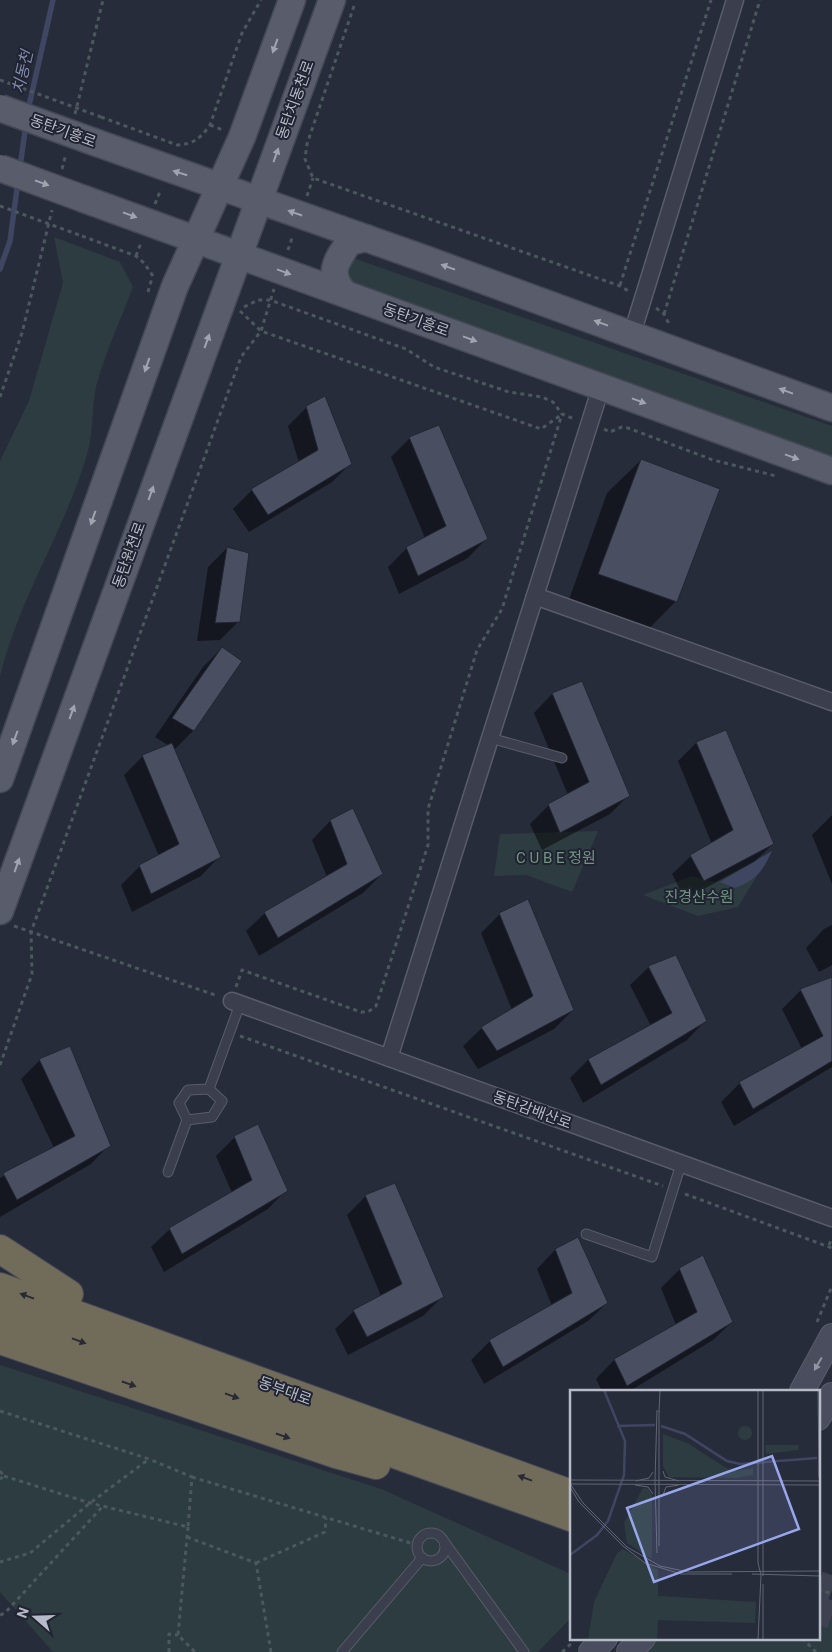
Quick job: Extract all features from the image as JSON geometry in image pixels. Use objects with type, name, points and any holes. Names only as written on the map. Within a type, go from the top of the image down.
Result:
[{"type":"highway","points":[[0,1249],[69,1294]]},
{"type":"highway","points":[[0,1267],[403,1419],[491,1465]]},
{"type":"highway","name":"동부대로","points":[[0,1287],[491,1465],[565,1508]]},
{"type":"highway","name":"동부대로","points":[[0,1313],[565,1508]]},
{"type":"highway","points":[[0,1340],[336,1454],[565,1508]]},
{"type":"highway","points":[[0,1345],[42,1354]]},
{"type":"main road","points":[[0,779],[175,286],[242,136],[292,0]]},
{"type":"main road","name":"동탄치동천로","points":[[259,201],[332,0]]},
{"type":"main road","name":"동탄기흥로","points":[[0,108],[366,238],[832,408]]},
{"type":"main road","name":"동탄기흥로","points":[[0,168],[832,471]]},
{"type":"main road","name":"동탄원천로","points":[[5,918],[238,255],[259,201]]},
{"type":"main road","points":[[344,293],[334,282],[334,270],[349,242],[366,238]]},
{"type":"street","points":[[632,334],[735,0]]},
{"type":"street","points":[[389,1058],[602,387]]},
{"type":"street","points":[[536,596],[832,702]]},
{"type":"street","name":"동탄감배산로","points":[[236,1002],[832,1218]]},
{"type":"street","points":[[803,1390],[832,1336]]},
{"type":"street","points":[[820,1415],[832,1394]]},
{"type":"street","points":[[591,1652],[604,1640]]},
{"type":"street","points":[[629,1652],[641,1640]]},
{"type":"lane","points":[[490,738],[562,758]]},
{"type":"lane","points":[[208,1089],[236,1002]]},
{"type":"lane","points":[[168,1172],[187,1120],[179,1103],[188,1090],[208,1089],[222,1101],[212,1117],[187,1120]]},
{"type":"lane","points":[[586,1234],[652,1257],[681,1164]]},
{"type":"lane","points":[[445,1543],[445,1552],[439,1560],[430,1562],[422,1558],[418,1545],[422,1537],[430,1533],[439,1536],[445,1543],[524,1652]]},
{"type":"lane","points":[[342,1652],[422,1558]]},
{"type":"path","points":[[0,80],[177,145],[189,144],[201,138],[210,125],[242,32],[260,0]]},
{"type":"path","points":[[0,1065],[32,974],[31,932],[241,357],[261,331],[280,270],[313,178],[305,159],[307,144],[354,12],[355,0]]},
{"type":"path","points":[[313,178],[620,286],[711,0]]},
{"type":"path","points":[[664,314],[760,0]]},
{"type":"path","points":[[0,206],[136,256],[144,263],[152,278]]},
{"type":"path","points":[[258,300],[270,300],[406,349],[434,367],[508,392],[542,397],[553,402],[562,414],[541,430],[261,331],[240,311],[248,304],[258,300]]},
{"type":"path","points":[[5,918],[31,932],[236,1002],[242,970],[361,1012],[368,1012],[376,1006],[428,845],[428,809],[477,650],[502,608],[562,414]]},
{"type":"path","points":[[610,432],[622,427],[628,428],[713,460],[780,477]]},
{"type":"path","points":[[231,1033],[670,1189]]},
{"type":"path","points":[[680,1192],[831,1246],[832,1238]]},
{"type":"path","points":[[0,1411],[149,1459],[192,1477],[418,1545]]},
{"type":"path","points":[[0,1562],[30,1552],[90,1503],[149,1459]]},
{"type":"path","points":[[0,1471],[4,1476],[90,1503],[188,1527]]},
{"type":"path","points":[[0,1479],[4,1476]]},
{"type":"path","points":[[178,1635],[192,1477]]},
{"type":"path","points":[[0,1615],[5,1613],[103,1506]]},
{"type":"path","points":[[187,1537],[256,1563],[325,1532],[326,1518]]},
{"type":"path","points":[[256,1563],[271,1652]]},
{"type":"path","points":[[820,1590],[832,1594]]},
{"type":"path","points":[[0,1609],[5,1613]]},
{"type":"path","points":[[168,1652],[169,1634],[178,1635],[195,1652]]},
{"type":"path","points":[[562,1652],[575,1640]]},
{"type":"path","points":[[804,1640],[816,1652]]},
{"type":"green space","points":[[54,237],[120,262],[133,287],[97,383],[90,443],[79,480],[30,591],[8,648],[0,677],[0,461],[29,401],[63,283]]},
{"type":"green space","points":[[353,258],[832,426],[832,456],[770,439],[353,288],[348,276]]},
{"type":"green space","name":"C U B E 정원","points":[[598,831],[572,892],[526,875],[494,876],[500,834]]},
{"type":"green space","name":"진경산수원","points":[[772,851],[738,907],[698,916],[643,895],[692,876],[715,882]]},
{"type":"green space","points":[[0,1365],[381,1489],[570,1574],[570,1619],[538,1652],[53,1652],[0,1592]]},
{"type":"green space","points":[[820,1599],[832,1603],[832,1652],[635,1652],[648,1640],[820,1640]]},
{"type":"water","points":[[772,851],[762,870],[749,881],[735,888],[720,882]]},
{"type":"building","points":[[325,396],[352,464],[268,515],[251,489],[318,450],[306,406]]},
{"type":"building","points":[[439,425],[488,539],[418,576],[406,547],[446,526],[409,437]]},
{"type":"building","points":[[641,459],[720,489],[677,602],[598,574]]},
{"type":"building","points":[[227,547],[249,553],[240,622],[215,623]]},
{"type":"building","points":[[222,647],[242,661],[194,731],[172,718]]},
{"type":"building","points":[[582,681],[630,796],[560,833],[548,804],[589,782],[552,693]]},
{"type":"building","points":[[726,730],[774,844],[704,881],[690,855],[733,830],[696,742]]},
{"type":"building","points":[[172,743],[221,857],[151,894],[139,865],[179,844],[142,755]]},
{"type":"building","points":[[353,808],[383,874],[278,938],[264,912],[347,864],[330,820]]},
{"type":"building","points":[[528,899],[574,1010],[497,1051],[481,1027],[533,996],[499,913]]},
{"type":"building","points":[[676,955],[707,1021],[601,1085],[588,1059],[672,1013],[648,966]]},
{"type":"building","points":[[832,977],[832,1061],[753,1109],[739,1082],[823,1036],[800,989]]},
{"type":"building","points":[[70,1046],[111,1146],[17,1200],[3,1173],[75,1136],[39,1059]]},
{"type":"building","points":[[258,1124],[288,1191],[182,1254],[169,1228],[252,1180],[234,1136]]},
{"type":"building","points":[[395,1183],[444,1297],[367,1337],[353,1310],[402,1284],[365,1195]]},
{"type":"building","points":[[578,1237],[608,1303],[503,1367],[489,1340],[572,1293],[555,1249]]},
{"type":"building","points":[[703,1255],[733,1322],[627,1386],[614,1359],[697,1312],[679,1268]]},
{"type":"waterway","name":"치동천","points":[[28,110],[53,0]]},
{"type":"waterway","name":"치동천","points":[[20,167],[26,124]]},
{"type":"waterway","name":"치동천","points":[[0,269],[10,241],[18,181]]},
{"type":"tunnel","points":[[820,1586],[832,1590]]},
{"type":"tunnel","points":[[820,1611],[832,1615]]}]
